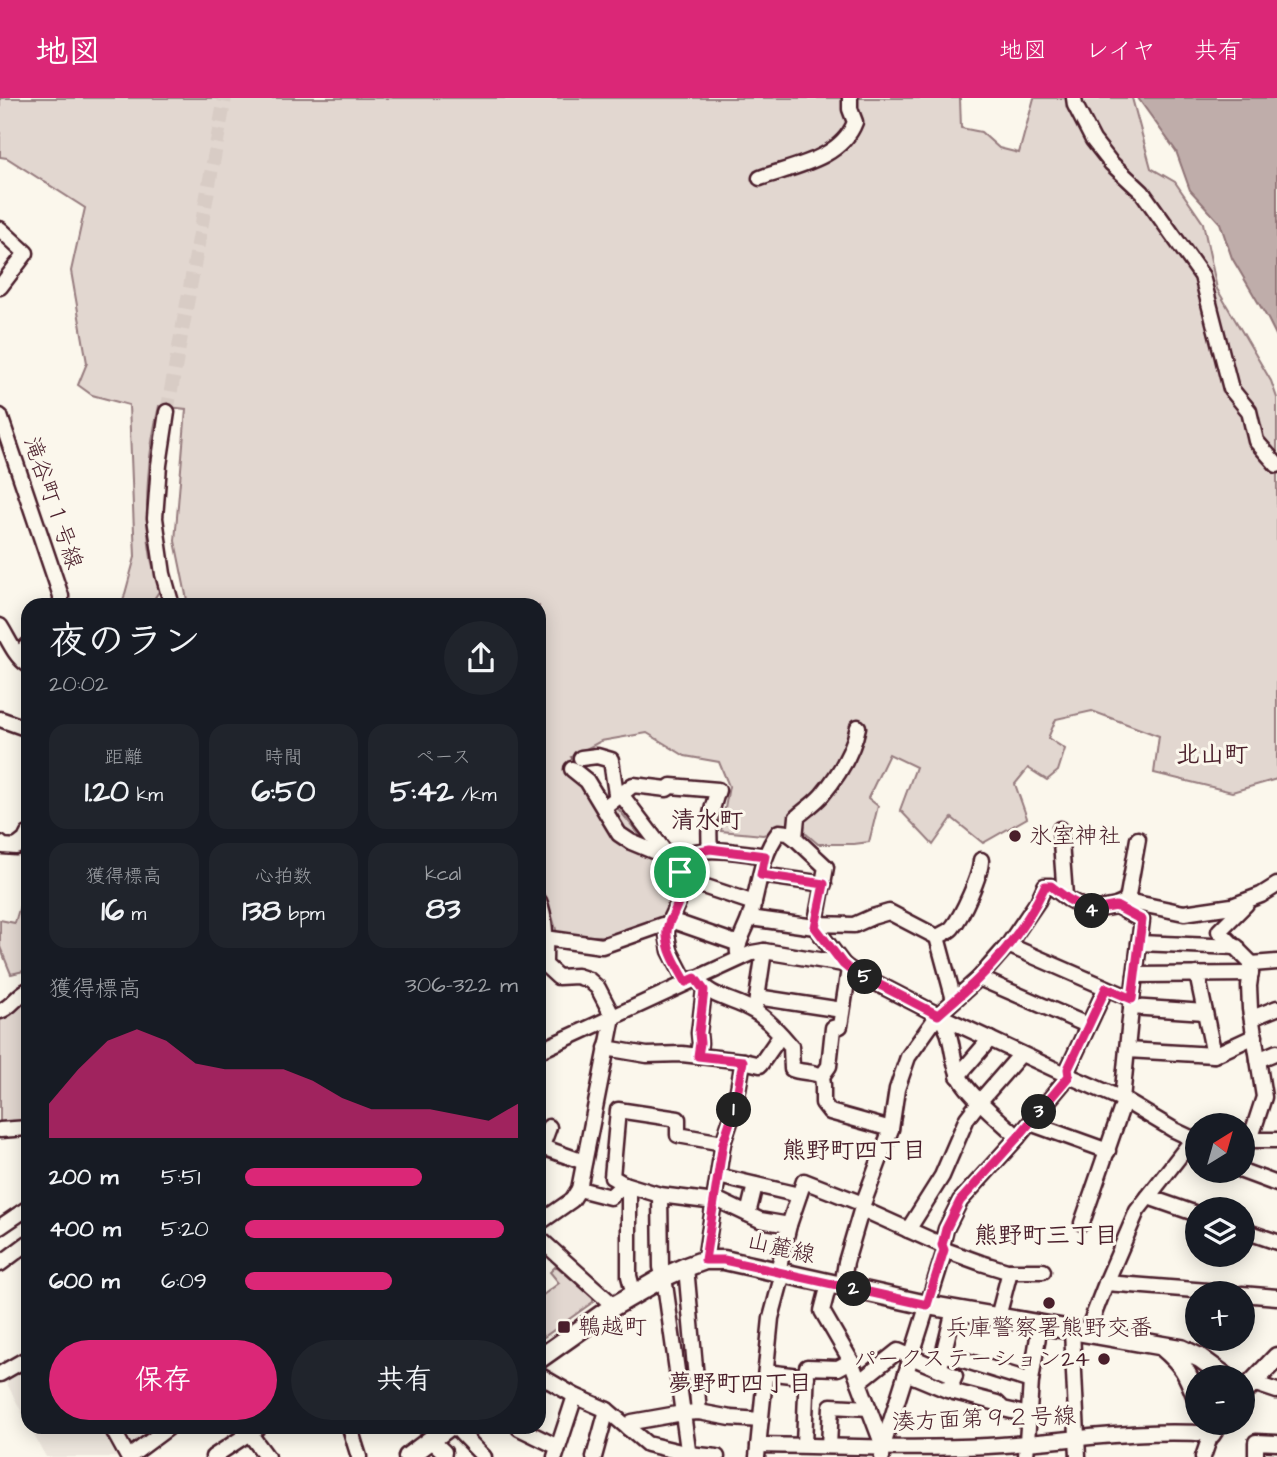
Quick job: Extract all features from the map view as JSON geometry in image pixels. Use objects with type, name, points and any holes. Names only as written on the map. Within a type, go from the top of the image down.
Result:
[{"type":"main road","name":"山麓線","points":[[546,1354],[614,1306],[664,1277],[705,1260],[724,1260],[927,1305],[1181,1349],[1210,1365]]},
{"type":"main road","points":[[1160,1345],[1181,1362],[1185,1370]]},
{"type":"main road","points":[[1255,1380],[1277,1357]]},
{"type":"main road","points":[[408,1457],[439,1434]]},
{"type":"street","points":[[760,178],[827,155],[841,144],[851,134],[855,122],[850,109],[850,98]]},
{"type":"street","points":[[1074,98],[1093,140],[1111,163],[1142,192],[1202,276],[1231,388],[1249,411],[1256,441],[1277,465]]},
{"type":"street","points":[[0,229],[26,253],[0,287]]},
{"type":"street","points":[[167,412],[155,518],[163,574],[170,598]]},
{"type":"street","name":"滝谷町１号線","points":[[0,416],[61,598]]},
{"type":"street","points":[[0,626],[21,650]]},
{"type":"street","points":[[0,719],[21,726]]},
{"type":"street","points":[[791,835],[797,817],[821,796],[844,763],[856,738],[858,727]]},
{"type":"street","points":[[765,856],[710,849],[667,858],[631,842],[619,834],[576,764],[597,756],[611,760],[616,794],[622,797],[667,858],[680,872],[684,881],[682,894],[669,923],[667,935],[670,951],[695,983],[756,1004],[842,1010]]},
{"type":"street","points":[[604,808],[633,785],[718,790],[709,815],[710,849]]},
{"type":"street","points":[[1060,830],[1065,896]]},
{"type":"street","points":[[546,1048],[695,983],[739,951],[765,856],[779,832],[791,835],[827,867],[816,925],[846,966],[840,1026],[833,1028],[829,1066],[822,1076],[823,1103],[830,1112],[891,1129]]},
{"type":"street","points":[[1121,904],[1138,839]]},
{"type":"street","points":[[0,843],[3,846],[16,847],[21,843]]},
{"type":"street","points":[[937,937],[951,929],[967,903],[981,868],[981,860]]},
{"type":"street","points":[[761,875],[824,884]]},
{"type":"street","points":[[682,879],[754,902]]},
{"type":"street","points":[[883,1452],[851,1361],[822,1311],[846,1262],[891,1129],[897,1089],[908,1057],[938,1015],[979,978],[1008,945],[1045,886],[1051,886],[1090,911],[1121,904],[1184,914],[1232,906],[1277,885]]},
{"type":"street","points":[[1252,898],[1219,930],[1237,947],[1251,969],[1252,1018],[1264,1097],[1255,1118]]},
{"type":"street","points":[[1082,1223],[1123,1104],[1131,1003],[1142,920],[1121,904]]},
{"type":"street","points":[[750,918],[816,925],[854,925],[889,912],[937,937],[954,1000]]},
{"type":"street","points":[[546,938],[602,946],[669,923],[739,951],[764,951],[846,966],[938,1015],[1122,1099],[1185,1139]]},
{"type":"street","points":[[1139,943],[1237,947]]},
{"type":"street","points":[[1008,945],[1106,988],[1131,1003],[1205,1012]]},
{"type":"street","points":[[764,951],[756,1004],[791,1046],[792,1069],[822,1076]]},
{"type":"street","points":[[1135,975],[1197,974],[1251,969],[1277,962]]},
{"type":"street","points":[[546,966],[558,976],[577,976],[590,980],[598,988],[613,1017],[579,1189],[572,1200],[546,1218]]},
{"type":"street","points":[[1197,974],[1214,1055]]},
{"type":"street","points":[[979,978],[1087,1026]]},
{"type":"street","points":[[695,983],[700,1043],[698,1056]]},
{"type":"street","points":[[883,1452],[927,1305],[946,1229],[960,1201],[1030,1124],[1069,1076],[1068,1069],[1106,988]]},
{"type":"street","points":[[0,1012],[21,994]]},
{"type":"street","points":[[1252,1018],[1277,1008]]},
{"type":"street","points":[[938,1015],[948,1027],[958,1076],[1018,1137]]},
{"type":"street","points":[[607,1048],[647,1055],[682,1054],[760,1065],[781,1035]]},
{"type":"street","points":[[1127,1050],[1214,1055],[1255,1036]]},
{"type":"street","points":[[958,1076],[990,1039]]},
{"type":"street","points":[[1258,1059],[1277,1052]]},
{"type":"street","points":[[908,1230],[942,1176],[967,1118],[1021,1054]]},
{"type":"street","points":[[705,1260],[723,1143],[735,1107],[743,1061]]},
{"type":"street","points":[[723,1143],[678,1135],[678,1119],[618,1110],[612,1177],[626,1185],[660,1195],[720,1201],[760,1220],[789,1225]]},
{"type":"street","points":[[1030,1124],[1108,1151]]},
{"type":"street","points":[[546,1135],[549,1127]]},
{"type":"street","points":[[0,1130],[21,1128]]},
{"type":"street","points":[[1255,1140],[1277,1140]]},
{"type":"street","points":[[546,1152],[584,1162]]},
{"type":"street","points":[[1078,1457],[1080,1331],[1106,1283],[1136,1210],[1185,1155]]},
{"type":"street","points":[[718,1176],[799,1195]]},
{"type":"street","points":[[1255,1176],[1277,1184]]},
{"type":"street","points":[[757,1451],[780,1272],[789,1225],[804,1181],[863,1206],[981,1264],[1010,1271],[1043,1271]]},
{"type":"street","points":[[579,1189],[610,1196],[626,1185]]},
{"type":"street","points":[[626,1185],[629,1276],[634,1295]]},
{"type":"street","points":[[748,1214],[755,1185]]},
{"type":"street","points":[[660,1195],[661,1267],[689,1456]]},
{"type":"street","points":[[1147,1196],[1185,1210]]},
{"type":"street","points":[[0,1227],[21,1213]]},
{"type":"street","points":[[1255,1234],[1277,1242]]},
{"type":"street","points":[[546,1244],[614,1306]]},
{"type":"street","points":[[0,1264],[21,1248]]},
{"type":"street","points":[[686,1267],[699,1412]]},
{"type":"street","points":[[998,1317],[1010,1271]]},
{"type":"street","points":[[1106,1283],[1185,1289]]},
{"type":"street","points":[[1255,1295],[1277,1297]]},
{"type":"street","points":[[942,1362],[954,1310]]},
{"type":"street","points":[[1026,1450],[1031,1381],[1040,1324]]},
{"type":"street","points":[[859,1382],[898,1351],[911,1357],[1031,1381]]},
{"type":"street","points":[[804,1445],[807,1367],[838,1368],[851,1361]]},
{"type":"street","points":[[0,1374],[21,1362]]},
{"type":"street","points":[[942,1362],[955,1376],[954,1392]]},
{"type":"street","points":[[766,1372],[807,1377]]},
{"type":"street","points":[[906,1373],[954,1392],[997,1403],[1003,1409],[1029,1415]]},
{"type":"street","points":[[546,1379],[607,1410],[628,1428],[645,1451],[717,1457]]},
{"type":"street","points":[[1255,1390],[1277,1391]]},
{"type":"street","points":[[528,1434],[557,1452],[575,1396]]},
{"type":"street","points":[[829,1446],[831,1406],[869,1408]]},
{"type":"street","points":[[594,1457],[607,1410]]},
{"type":"street","points":[[628,1428],[632,1422],[699,1412],[761,1420]]},
{"type":"street","name":"湊方面第９２号線","points":[[757,1451],[804,1445],[883,1452],[987,1446],[1026,1450],[1077,1438],[1185,1432]]},
{"type":"street","points":[[116,1434],[129,1457],[160,1434]]},
{"type":"street","points":[[213,1457],[248,1434]]},
{"type":"street","points":[[255,1434],[267,1457]]},
{"type":"street","points":[[352,1434],[359,1457]]},
{"type":"street","points":[[462,1434],[483,1457]]},
{"type":"street","points":[[1203,1457],[1210,1435]]},
{"type":"street","points":[[431,1440],[444,1452],[443,1457]]},
{"type":"street","points":[[1256,1457],[1256,1442],[1277,1443]]},
{"type":"shaded area","points":[[0,98],[960,98],[961,128],[981,132],[999,148],[1019,153],[1034,98],[1132,98],[1151,168],[1175,182],[1203,223],[1217,289],[1271,381],[1277,398],[1277,779],[1232,792],[1154,773],[1159,736],[1092,711],[1056,719],[1048,738],[1065,749],[1058,771],[1047,780],[1028,768],[1015,784],[1027,818],[983,843],[952,818],[933,845],[900,810],[916,767],[889,754],[868,798],[878,806],[869,842],[818,844],[796,825],[763,835],[721,831],[729,786],[719,762],[685,756],[647,733],[601,741],[571,757],[592,777],[671,873],[675,892],[662,919],[618,936],[558,936],[546,901],[546,598],[187,598],[175,541],[186,409],[159,406],[150,461],[147,521],[151,558],[160,590],[155,598],[124,598],[135,557],[129,405],[92,395],[78,385],[87,363],[71,271],[85,208],[7,158],[0,157]]},
{"type":"shaded area","points":[[1138,98],[1277,98],[1277,337],[1232,258],[1220,223],[1190,190],[1176,151]]},
{"type":"shaded area","points":[[21,902],[21,972],[11,974],[0,947],[0,920],[15,923]]},
{"type":"shaded area","points":[[21,1000],[21,1124],[0,1125],[0,1017]]},
{"type":"shaded area","points":[[556,1266],[593,1297],[593,1302],[546,1336],[546,1293],[559,1283],[550,1272]]},
{"type":"shaded area","points":[[21,1369],[21,1411],[4,1378]]},
{"type":"shaded area","points":[[33,1434],[152,1434],[123,1457],[46,1457]]},
{"type":"tunnel","points":[[167,412],[225,98]]},
{"type":"place","name":"氷室神社","points":[[1015,836]]},
{"type":"place","name":"兵庫警察署熊野交番","points":[[1049,1303]]},
{"type":"place","name":"鵯越町","points":[[564,1327]]},
{"type":"place","name":"パークステーション24","points":[[1104,1359]]},
{"type":"district","name":"北山町","points":[[1212,755]]},
{"type":"district","name":"清水町","points":[[707,821]]},
{"type":"district","name":"熊野町四丁目","points":[[854,1151]]},
{"type":"district","name":"熊野町三丁目","points":[[1046,1236]]},
{"type":"district","name":"夢野町四丁目","points":[[740,1384]]},
{"type":"route","points":[[710,849],[765,856],[761,875],[824,884],[815,927],[843,964],[938,1015],[979,978],[1008,945],[1045,886],[1051,886],[1090,911],[1116,906],[1142,920],[1132,999],[1106,988],[1068,1069],[1069,1076],[960,1201],[946,1229],[942,1245],[944,1250],[927,1305],[724,1260],[705,1260],[723,1143],[735,1107],[743,1061],[698,1056],[704,990],[695,978],[686,982],[670,951],[667,935],[667,926],[682,894],[684,881],[680,872],[670,859],[710,849]]}]
